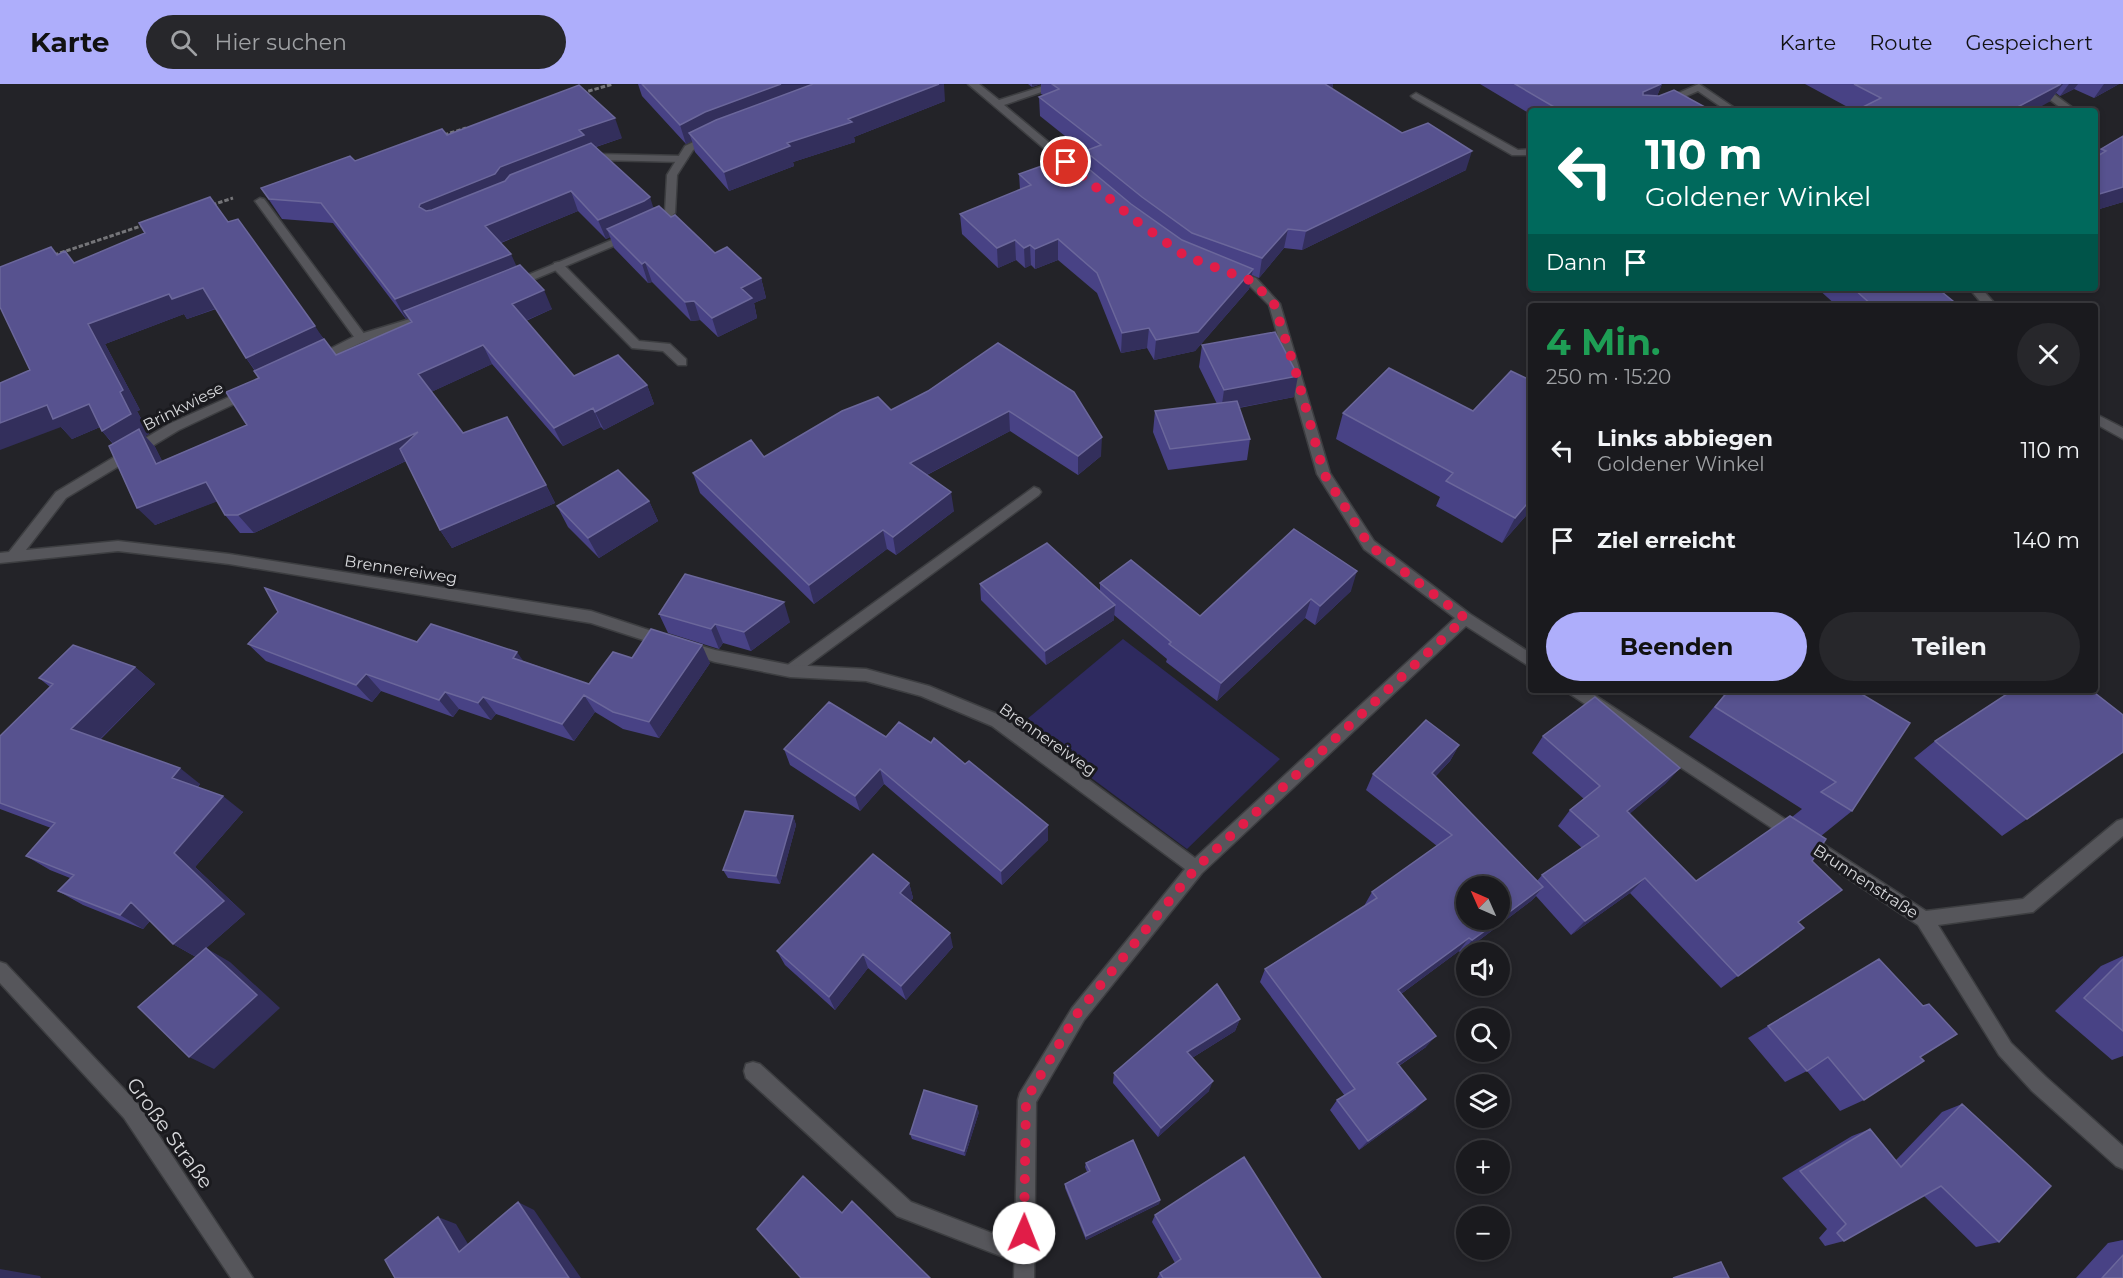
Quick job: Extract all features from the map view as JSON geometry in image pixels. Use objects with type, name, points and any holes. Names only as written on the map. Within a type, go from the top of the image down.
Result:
[{"type":"street","points":[[973,84],[1089,181]]},
{"type":"street","points":[[998,104],[1060,84]]},
{"type":"street","points":[[1649,108],[1701,86],[1730,108]]},
{"type":"street","points":[[2048,94],[2068,108]]},
{"type":"street","points":[[1416,96],[1516,153],[1528,152]]},
{"type":"street","points":[[504,287],[656,225],[670,213],[672,175],[689,148],[727,131]]},
{"type":"street","points":[[576,165],[597,157],[682,159]]},
{"type":"street","points":[[260,201],[361,338]]},
{"type":"street","points":[[558,266],[636,345],[666,347],[682,362]]},
{"type":"street","points":[[1218,268],[1252,281],[1274,304],[1295,369],[1324,474],[1369,545],[1465,618],[1528,659]]},
{"type":"street","points":[[1977,291],[1988,303]]},
{"type":"street","points":[[309,363],[361,338],[439,313]]},
{"type":"street","name":"Brinkwiese","points":[[7,557],[61,495],[174,427],[257,388]]},
{"type":"street","points":[[2098,419],[2123,434]]},
{"type":"street","points":[[790,671],[1034,492]]},
{"type":"street","name":"Brennereiweg","points":[[7,557],[118,546],[229,559],[591,617],[715,656],[790,671],[866,675],[924,690],[997,721],[1196,868]]},
{"type":"street","points":[[1024,1278],[1026,1100],[1077,1014],[1196,868],[1465,618]]},
{"type":"street","name":"Brunnenstraße","points":[[1580,693],[1924,919],[2005,1049],[2039,1084],[2123,1159]]},
{"type":"street","points":[[1924,919],[2026,906],[2123,826]]},
{"type":"street","name":"Große Straße","points":[[0,970],[130,1111],[243,1278]]},
{"type":"street","points":[[753,1071],[904,1209],[1024,1255]]},
{"type":"path","points":[[579,94],[613,84]]},
{"type":"path","points":[[441,136],[475,125]]},
{"type":"path","points":[[212,205],[235,198]]},
{"type":"path","points":[[43,258],[154,222]]},
{"type":"shaded area","points":[[1123,639],[1280,759],[1187,849],[1020,725]]},
{"type":"building","points":[[642,84],[781,84],[705,112],[680,125]]},
{"type":"building","points":[[813,84],[939,84],[848,119],[852,122],[787,143],[790,146],[724,172],[689,133],[716,120]]},
{"type":"building","points":[[1052,84],[1325,84],[1402,133],[1428,123],[1472,151],[1306,231],[1288,229],[1262,258],[1192,233],[1142,197],[1085,151],[1101,145],[1039,97],[1059,89]]},
{"type":"building","points":[[1515,84],[1661,84],[1643,92],[1643,95],[1659,96],[1674,90],[1707,108],[1556,108]]},
{"type":"building","points":[[1854,84],[2061,84],[2016,108],[1861,108],[1881,98]]},
{"type":"building","points":[[579,85],[615,118],[579,130],[584,135],[500,167],[495,174],[420,204],[419,207],[426,211],[432,210],[505,181],[510,175],[591,143],[650,197],[598,220],[571,191],[485,226],[511,254],[395,299],[321,203],[269,199],[261,188],[350,156],[355,161],[442,129],[447,135]]},
{"type":"building","points":[[2123,136],[2123,187],[2098,194],[2098,156],[2106,151],[2101,149]]},
{"type":"building","points":[[1072,155],[1131,204],[1182,240],[1253,269],[1198,332],[1156,340],[1149,328],[1122,333],[1097,273],[1058,239],[1035,249],[1030,245],[1024,248],[1015,240],[997,248],[960,214],[1031,185],[1019,174]]},
{"type":"building","points":[[210,197],[228,222],[238,219],[315,326],[246,358],[203,288],[172,299],[169,294],[88,324],[123,390],[120,392],[131,414],[102,431],[89,404],[53,419],[47,405],[0,423],[0,383],[30,370],[0,307],[0,267],[51,247],[57,255],[65,251],[74,263],[145,233],[139,223]]},
{"type":"building","points":[[659,206],[671,217],[675,215],[715,253],[727,247],[761,278],[741,288],[752,298],[712,318],[694,301],[685,302],[645,262],[642,264],[607,229]]},
{"type":"building","points":[[520,265],[544,290],[512,304],[574,376],[618,355],[647,385],[595,412],[593,408],[554,428],[483,345],[418,374],[463,433],[507,417],[546,485],[440,530],[400,449],[418,432],[238,515],[225,515],[206,482],[137,508],[109,446],[139,429],[156,464],[247,425],[226,392],[259,378],[254,371],[324,339],[336,355],[412,322],[404,311]]},
{"type":"building","points":[[1856,291],[1941,291],[1955,303],[1870,303]]},
{"type":"building","points":[[1275,332],[1298,376],[1224,390],[1202,345]]},
{"type":"building","points":[[998,343],[1074,392],[1102,437],[1078,456],[1009,411],[910,463],[951,492],[893,537],[883,530],[809,585],[693,473],[751,440],[764,457],[842,411],[878,397],[891,410],[928,391]]},
{"type":"building","points":[[1389,368],[1473,411],[1511,371],[1528,379],[1528,503],[1515,518],[1446,481],[1453,473],[1343,413]]},
{"type":"building","points":[[1237,401],[1250,439],[1170,449],[1155,411]]},
{"type":"building","points":[[618,470],[649,501],[588,538],[557,506]]},
{"type":"building","points":[[1294,529],[1357,571],[1320,606],[1311,599],[1221,683],[1169,644],[1171,642],[1100,583],[1131,560],[1200,616]]},
{"type":"building","points":[[1047,543],[1115,605],[1045,651],[980,584]]},
{"type":"building","points":[[685,574],[784,602],[744,632],[715,624],[711,629],[659,614]]},
{"type":"building","points":[[265,588],[417,642],[431,624],[517,652],[513,658],[589,684],[613,652],[632,658],[651,629],[702,645],[649,722],[613,712],[584,695],[562,724],[483,697],[478,703],[445,692],[439,700],[366,674],[356,685],[248,644],[278,612]]},
{"type":"building","points":[[73,645],[135,667],[71,729],[180,768],[172,778],[223,796],[174,853],[224,901],[173,944],[131,902],[120,915],[58,891],[74,875],[26,856],[55,823],[0,803],[0,736],[53,684],[39,678]]},
{"type":"building","points":[[1727,693],[1860,693],[1910,723],[1852,811],[1821,792],[1836,782],[1715,707]]},
{"type":"building","points":[[2008,693],[2095,693],[2123,715],[2123,752],[2027,819],[1935,741]]},
{"type":"building","points":[[1595,697],[1680,768],[1627,811],[1696,881],[1790,816],[1826,839],[1812,861],[1842,890],[1798,922],[1804,928],[1738,976],[1645,878],[1585,921],[1542,875],[1599,836],[1570,810],[1600,786],[1543,736]]},
{"type":"building","points":[[829,702],[886,737],[899,722],[931,743],[934,738],[965,764],[969,761],[1048,825],[1001,871],[880,769],[855,796],[784,749]]},
{"type":"building","points":[[1426,720],[1459,745],[1432,773],[1543,887],[1510,912],[1510,876],[1456,876],[1456,930],[1486,930],[1472,940],[1469,938],[1464,942],[1456,942],[1456,948],[1398,990],[1436,1036],[1397,1063],[1426,1099],[1368,1141],[1337,1100],[1355,1089],[1265,969],[1377,898],[1372,892],[1452,835],[1373,774]]},
{"type":"building","points":[[745,811],[793,816],[776,876],[723,870]]},
{"type":"building","points":[[873,854],[909,883],[900,893],[950,933],[901,986],[863,954],[829,997],[777,951]]},
{"type":"building","points":[[206,948],[257,995],[189,1057],[138,1007]]},
{"type":"building","points":[[1879,959],[1923,1006],[1929,1004],[1957,1034],[1920,1057],[1924,1061],[1864,1100],[1828,1057],[1807,1071],[1768,1026]]},
{"type":"building","points":[[2123,959],[2123,1031],[2084,998]]},
{"type":"building","points":[[1217,984],[1240,1019],[1187,1052],[1213,1081],[1161,1128],[1114,1073]]},
{"type":"building","points":[[924,1090],[977,1106],[964,1151],[910,1134]]},
{"type":"building","points":[[1962,1104],[2051,1186],[1999,1242],[1941,1186],[1844,1241],[1837,1233],[1846,1224],[1800,1171],[1870,1129],[1901,1167]]},
{"type":"building","points":[[1133,1140],[1160,1200],[1086,1236],[1065,1184],[1090,1171],[1086,1163]]},
{"type":"building","points":[[1244,1157],[1321,1278],[1163,1278],[1160,1273],[1181,1259],[1155,1215]]},
{"type":"building","points":[[803,1176],[842,1213],[852,1201],[930,1278],[801,1278],[757,1229]]},
{"type":"building","points":[[518,1202],[569,1278],[395,1278],[385,1260],[438,1217],[459,1252]]},
{"type":"building","points":[[2123,1255],[2123,1278],[2102,1278]]},
{"type":"building","points":[[1721,1262],[1729,1278],[1673,1278]]},
{"type":"route","points":[[1024,1233],[1026,1100],[1077,1014],[1196,868],[1465,618],[1369,545],[1324,474],[1295,369],[1274,304],[1252,281],[1185,256],[1135,220],[1066,162]]}]
